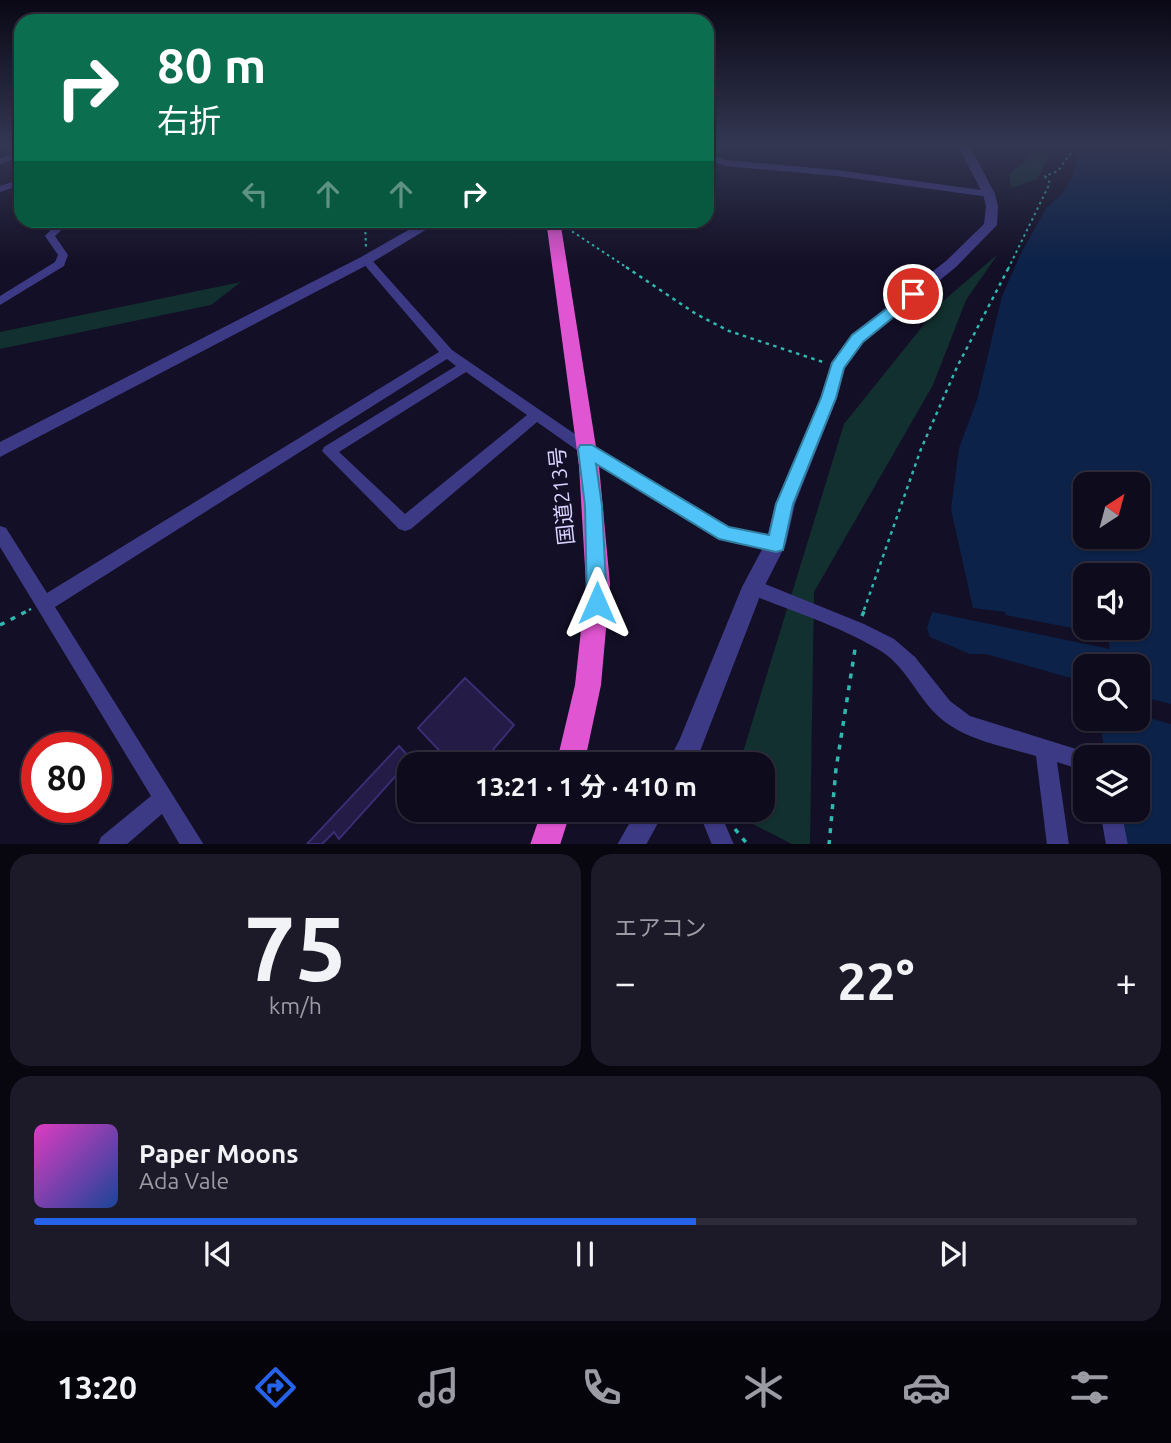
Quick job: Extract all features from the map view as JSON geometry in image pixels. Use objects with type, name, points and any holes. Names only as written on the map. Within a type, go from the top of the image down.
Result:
[{"type":"highway","name":"国道213号","points":[[554,228],[586,449],[598,584],[588,685],[573,752]]},
{"type":"highway","points":[[545,844],[553,822]]},
{"type":"street","points":[[926,185],[989,194]]},
{"type":"street","points":[[689,752],[753,587],[776,544],[785,504],[829,398],[837,367],[858,338],[951,264],[983,234],[992,217],[989,194],[985,185]]},
{"type":"street","points":[[0,301],[60,264],[63,255],[50,236],[56,228]]},
{"type":"street","points":[[0,450],[366,260],[422,228]]},
{"type":"street","points":[[366,260],[447,353],[586,449],[725,534],[776,544]]},
{"type":"street","points":[[44,604],[447,353]]},
{"type":"street","points":[[466,366],[329,451],[405,524],[538,414]]},
{"type":"street","points":[[0,533],[192,844]]},
{"type":"street","points":[[753,587],[858,630],[896,651],[943,708],[958,720],[1073,757]]},
{"type":"street","points":[[1045,749],[1058,844]]},
{"type":"street","points":[[110,844],[164,798]]},
{"type":"street","points":[[631,844],[644,822]]},
{"type":"street","points":[[713,822],[723,844]]},
{"type":"street","points":[[1112,822],[1117,844]]},
{"type":"path","points":[[830,844],[836,769],[858,630],[920,449],[1048,185]]},
{"type":"path","points":[[365,228],[366,260]]},
{"type":"path","points":[[567,228],[696,314],[729,331],[837,367]]},
{"type":"path","points":[[0,625],[44,604]]},
{"type":"green space","points":[[998,254],[966,300],[933,385],[814,592],[810,844],[792,844],[749,822],[775,822],[775,752],[743,752],[844,424],[942,302]]},
{"type":"green space","points":[[241,282],[211,305],[0,349],[0,332]]},
{"type":"water","points":[[1067,185],[1171,185],[1171,704],[1150,699],[1150,654],[1073,654],[1073,679],[986,654],[970,654],[930,637],[927,628],[932,612],[1110,649],[1108,640],[1150,640],[1150,563],[1073,563],[1073,628],[1006,615],[1005,612],[973,608],[951,509],[959,448],[977,400],[1002,296],[1021,253],[1047,207]]},
{"type":"water","points":[[1150,718],[1171,724],[1171,844],[1123,844],[1119,822],[1150,822],[1150,745],[1104,745],[1101,731],[1150,731]]},
{"type":"building","points":[[465,678],[514,725],[491,752],[441,752],[418,728]]},
{"type":"building","points":[[399,746],[405,752],[397,752],[397,775],[339,839],[334,832],[322,844],[307,844]]},
{"type":"route","points":[[597,603],[593,506],[586,449],[725,534],[776,544],[785,504],[829,398],[837,367],[858,338],[913,294]]}]
